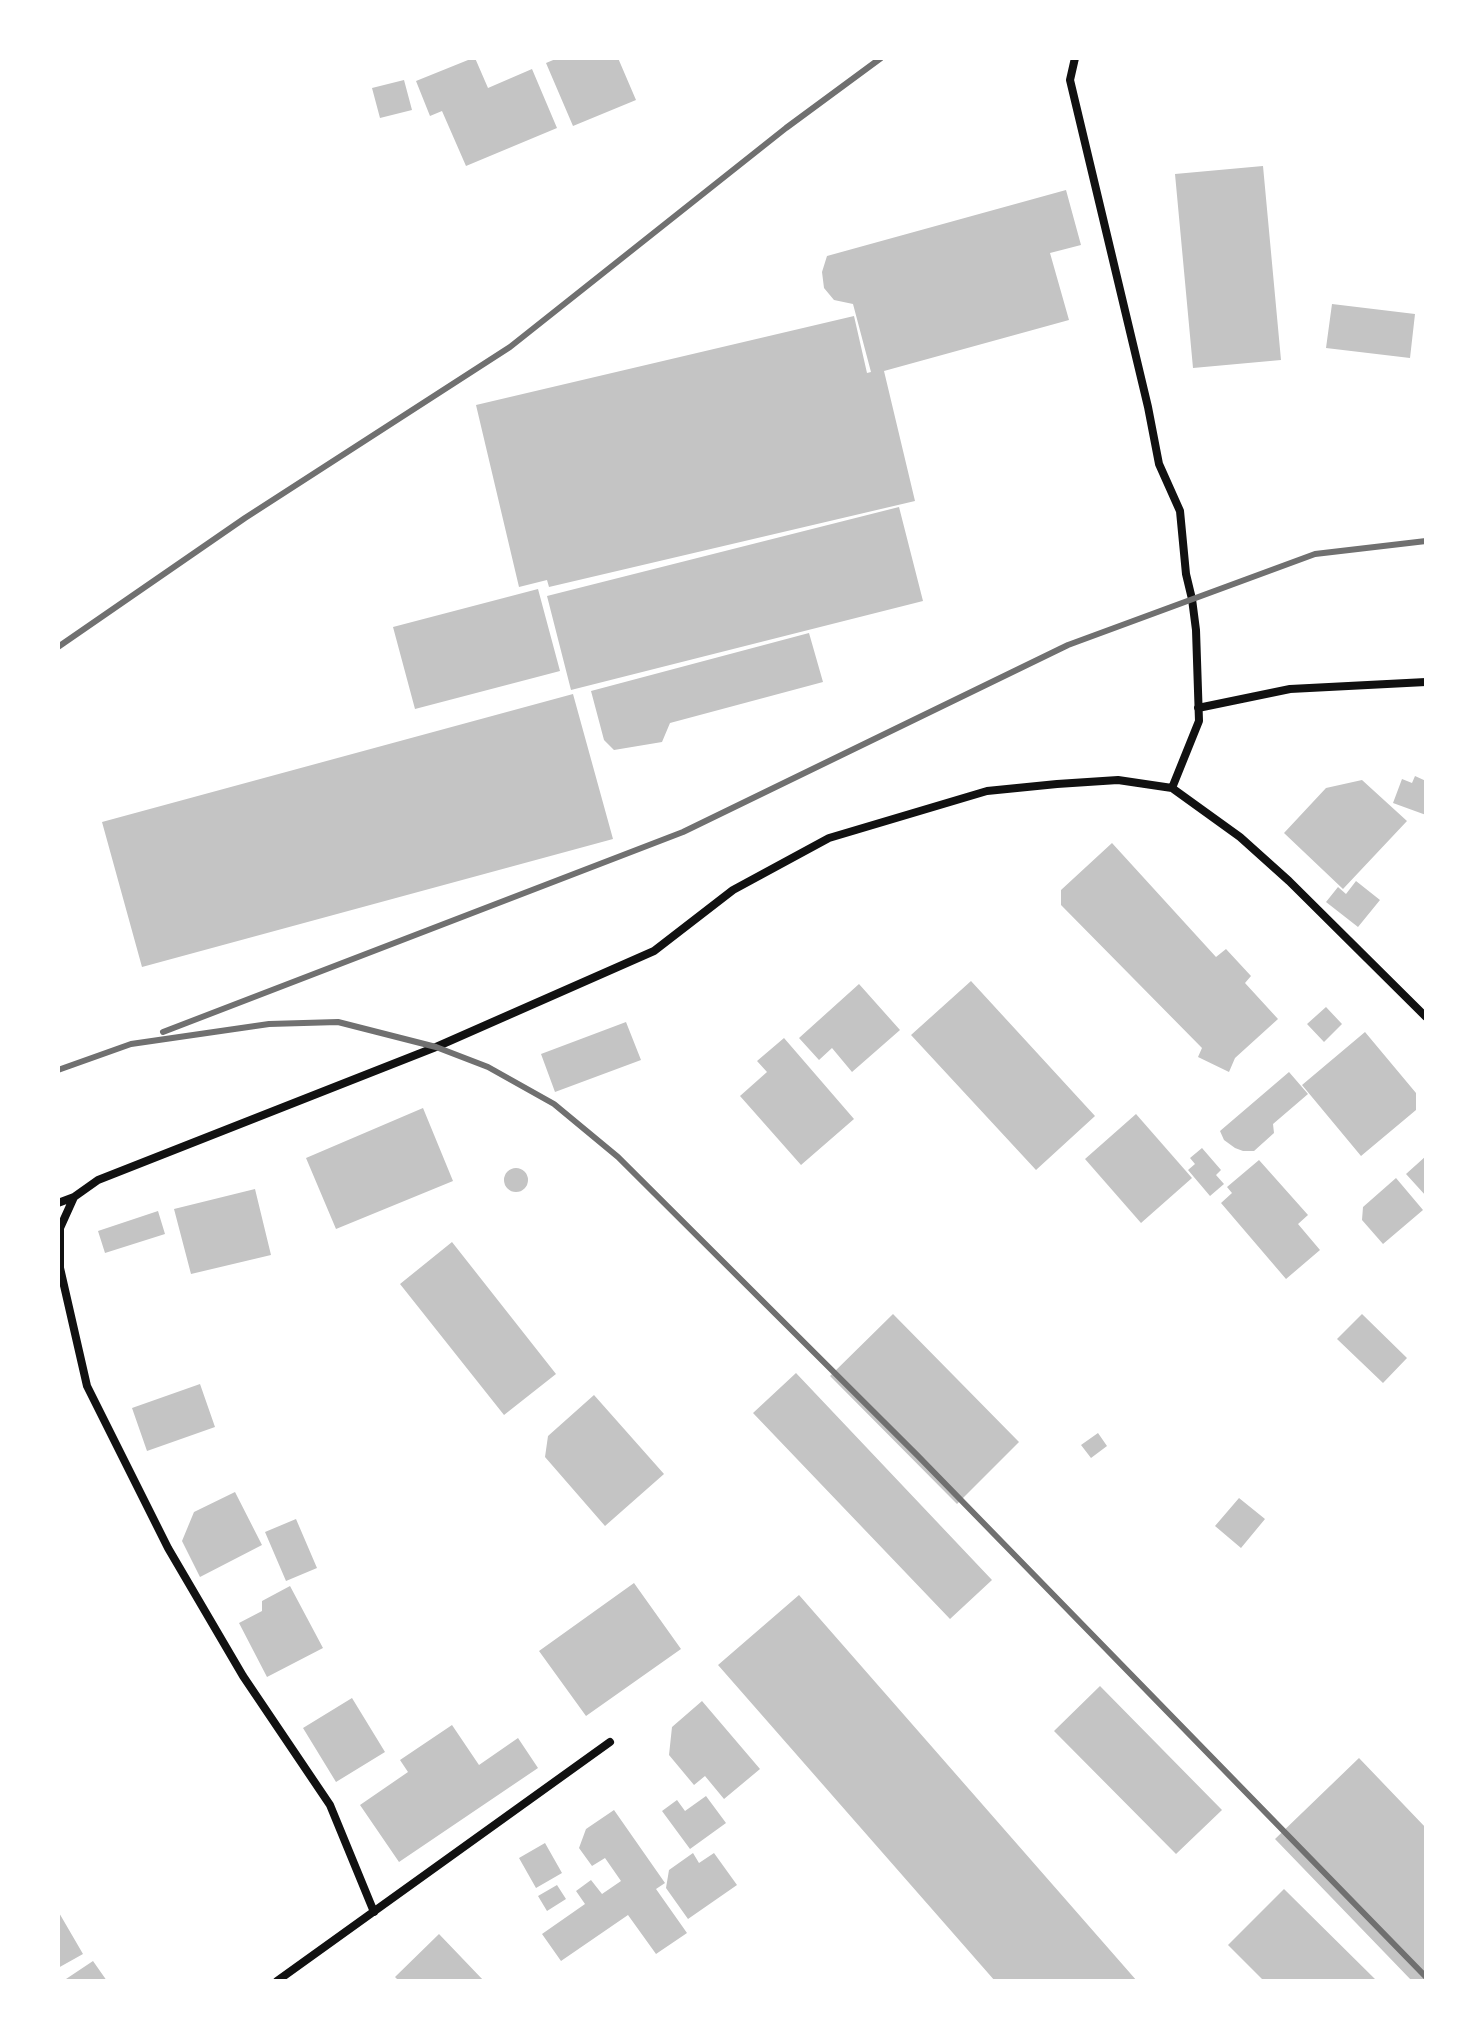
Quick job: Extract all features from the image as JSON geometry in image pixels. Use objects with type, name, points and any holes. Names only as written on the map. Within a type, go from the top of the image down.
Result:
[{"type":"street","points":[[1075,58],[1070,80],[1159,464],[1180,511],[1186,574],[1192,599],[1199,721],[1172,788]]},
{"type":"street","points":[[1198,708],[1290,689],[1426,682]]},
{"type":"street","points":[[58,1203],[74,1197],[98,1180],[436,1047],[654,951],[733,890],[829,838],[987,791],[1118,780],[1172,788],[1240,837],[1289,881],[1426,1017]]},
{"type":"street","points":[[74,1197],[60,1228],[60,1268],[87,1386],[168,1548],[243,1676],[330,1805],[374,1912]]},
{"type":"street","points":[[277,1981],[610,1742]]},
{"type":"building","points":[[473,58],[488,88],[532,69],[557,128],[466,166],[442,111],[430,116],[416,81]]},
{"type":"building","points":[[558,58],[618,58],[636,100],[573,126],[546,63]]},
{"type":"building","points":[[404,80],[412,110],[380,118],[372,88]]},
{"type":"building","points":[[1263,166],[1281,360],[1193,368],[1175,174]]},
{"type":"building","points":[[1066,190],[1081,245],[1050,253],[1069,320],[884,371],[915,501],[549,587],[547,580],[519,587],[476,405],[854,316],[867,373],[871,372],[853,304],[834,300],[824,288],[822,272],[827,256]]},
{"type":"building","points":[[1332,304],[1415,314],[1410,358],[1326,348]]},
{"type":"building","points":[[899,507],[923,601],[571,690],[547,596]]},
{"type":"building","points":[[538,589],[560,671],[415,709],[393,627]]},
{"type":"building","points":[[809,633],[823,682],[670,723],[662,742],[614,750],[604,740],[591,691]]},
{"type":"building","points":[[573,694],[613,839],[142,967],[102,822]]},
{"type":"building","points":[[1415,776],[1426,781],[1426,815],[1393,803],[1402,779],[1412,783]]},
{"type":"building","points":[[1362,780],[1407,821],[1343,889],[1284,833],[1326,788]]},
{"type":"building","points":[[1112,843],[1216,957],[1226,949],[1251,976],[1245,983],[1278,1019],[1235,1058],[1229,1072],[1198,1057],[1202,1048],[1061,905],[1061,890]]},
{"type":"building","points":[[1356,881],[1380,900],[1358,927],[1326,902],[1338,887],[1346,894]]},
{"type":"building","points":[[971,981],[1095,1116],[1036,1170],[911,1035]]},
{"type":"building","points":[[859,984],[900,1030],[852,1072],[832,1048],[819,1060],[799,1038]]},
{"type":"building","points":[[1326,1007],[1342,1024],[1324,1042],[1307,1024]]},
{"type":"building","points":[[626,1022],[641,1060],[555,1092],[541,1054]]},
{"type":"building","points":[[1365,1032],[1416,1093],[1416,1110],[1361,1156],[1302,1085]]},
{"type":"building","points":[[784,1038],[854,1119],[801,1165],[740,1096],[767,1072],[757,1061]]},
{"type":"building","points":[[1289,1072],[1308,1094],[1273,1124],[1274,1133],[1254,1151],[1243,1151],[1224,1140],[1220,1131]]},
{"type":"building","points":[[423,1108],[453,1181],[336,1229],[306,1158]]},
{"type":"building","points":[[1136,1114],[1192,1178],[1141,1223],[1085,1159]]},
{"type":"building","points":[[1202,1148],[1221,1170],[1216,1175],[1224,1184],[1210,1196],[1188,1170],[1195,1164],[1190,1158]]},
{"type":"building","points":[[1426,1156],[1426,1196],[1406,1174]]},
{"type":"building","points":[[1259,1160],[1308,1215],[1298,1224],[1320,1250],[1286,1279],[1221,1203],[1232,1193],[1227,1187]]},
{"type":"building","points":[[516,1168],[527,1175],[528,1180],[521,1191],[516,1192],[505,1185],[504,1180],[511,1169]]},
{"type":"building","points":[[1396,1178],[1423,1210],[1383,1244],[1362,1220],[1363,1207]]},
{"type":"building","points":[[255,1189],[271,1255],[191,1274],[174,1209]]},
{"type":"building","points":[[158,1211],[165,1234],[105,1253],[98,1231]]},
{"type":"building","points":[[452,1242],[556,1374],[504,1415],[400,1284]]},
{"type":"building","points":[[893,1314],[1019,1442],[957,1504],[830,1376]]},
{"type":"building","points":[[1362,1314],[1407,1358],[1383,1383],[1337,1339]]},
{"type":"building","points":[[796,1373],[992,1580],[950,1619],[753,1413]]},
{"type":"building","points":[[200,1384],[215,1427],[147,1451],[132,1408]]},
{"type":"building","points":[[594,1395],[664,1474],[605,1526],[545,1457],[548,1436]]},
{"type":"building","points":[[1098,1433],[1107,1446],[1091,1458],[1081,1445]]},
{"type":"building","points":[[235,1492],[262,1545],[200,1577],[182,1541],[194,1512]]},
{"type":"building","points":[[1239,1498],[1265,1519],[1241,1548],[1215,1526]]},
{"type":"building","points":[[296,1519],[317,1568],[286,1581],[265,1532]]},
{"type":"building","points":[[634,1583],[681,1649],[586,1716],[539,1651]]},
{"type":"building","points":[[290,1586],[323,1648],[267,1677],[239,1623],[262,1611],[262,1601]]},
{"type":"building","points":[[799,1595],[1137,1981],[995,1981],[718,1665]]},
{"type":"building","points":[[1100,1686],[1222,1810],[1176,1854],[1054,1731]]},
{"type":"building","points":[[352,1698],[385,1752],[336,1782],[303,1728]]},
{"type":"building","points":[[702,1701],[760,1769],[724,1799],[705,1776],[694,1785],[669,1755],[672,1727]]},
{"type":"building","points":[[452,1725],[479,1765],[518,1738],[538,1768],[399,1862],[360,1805],[408,1772],[400,1760]]},
{"type":"building","points":[[1359,1758],[1426,1828],[1426,1981],[1412,1981],[1275,1839]]},
{"type":"building","points":[[706,1796],[726,1823],[690,1849],[662,1811],[677,1800],[685,1811]]},
{"type":"building","points":[[614,1810],[665,1883],[656,1889],[687,1933],[656,1954],[628,1915],[561,1961],[542,1934],[585,1904],[576,1891],[591,1880],[602,1894],[621,1881],[605,1858],[592,1866],[579,1848],[586,1829]]},
{"type":"building","points":[[545,1843],[562,1873],[536,1888],[519,1858]]},
{"type":"building","points":[[693,1853],[699,1863],[714,1853],[737,1885],[688,1919],[666,1888],[669,1870]]},
{"type":"building","points":[[557,1885],[566,1899],[547,1911],[538,1896]]},
{"type":"building","points":[[1284,1889],[1377,1981],[1264,1981],[1228,1945]]},
{"type":"building","points":[[58,1911],[83,1954],[58,1968]]},
{"type":"building","points":[[439,1934],[484,1981],[399,1981],[395,1977]]},
{"type":"building","points":[[93,1961],[107,1981],[63,1981]]},
{"type":"railway","points":[[58,647],[245,518],[510,347],[786,128],[881,58]]},
{"type":"railway","points":[[163,1032],[683,832],[1068,645],[1315,554],[1426,541]]},
{"type":"railway","points":[[58,1070],[131,1044],[269,1024],[338,1022],[436,1047],[488,1067],[554,1104],[618,1157],[918,1456],[1426,1977]]}]
